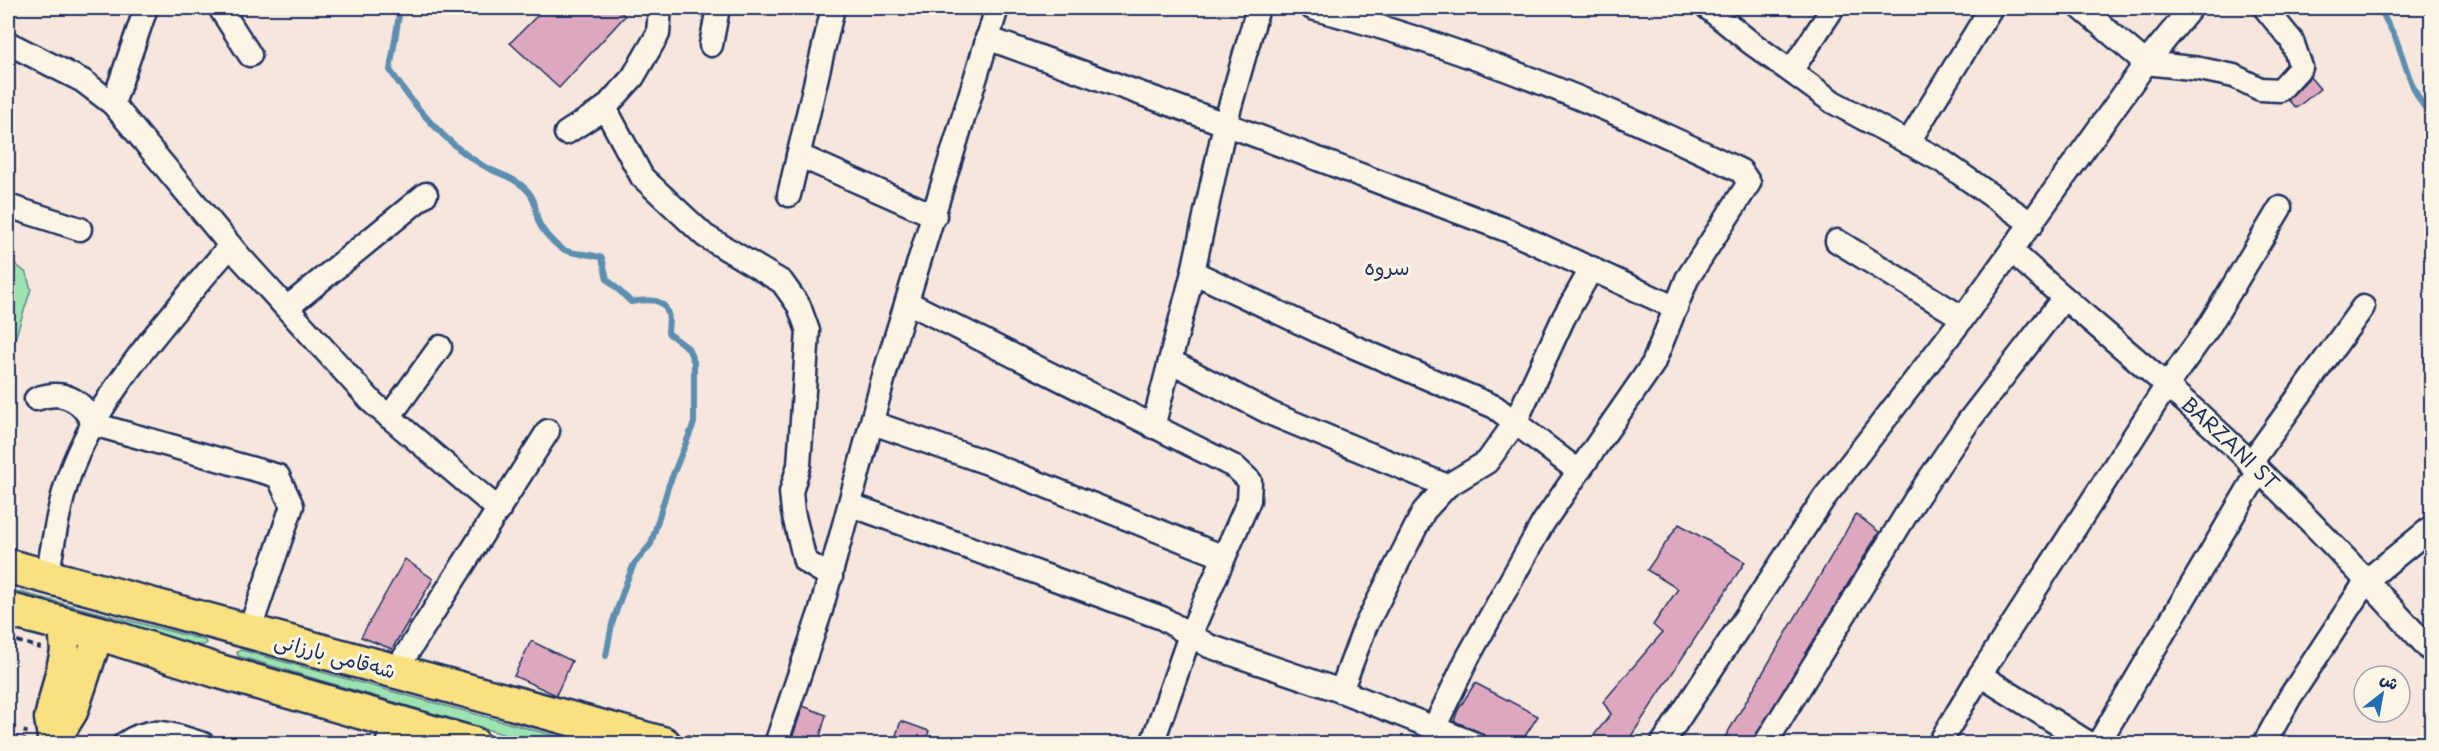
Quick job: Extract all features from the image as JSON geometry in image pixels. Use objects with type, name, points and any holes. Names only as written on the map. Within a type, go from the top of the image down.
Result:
[{"type":"highway","name":"شەقامی بارزانی","points":[[8,566],[664,744]]},
{"type":"highway","points":[[8,610],[99,633],[218,671],[391,732],[473,744]]},
{"type":"highway","points":[[218,671],[238,629]]},
{"type":"main road","points":[[53,744],[48,717],[65,652],[63,624]]},
{"type":"main road","points":[[53,744],[73,712],[99,633]]},
{"type":"street","points":[[113,104],[146,8]]},
{"type":"street","points":[[220,8],[250,55]]},
{"type":"street","points":[[566,133],[605,108],[633,78],[658,34],[660,8]]},
{"type":"street","points":[[711,45],[718,8]]},
{"type":"street","points":[[789,195],[833,8]]},
{"type":"street","points":[[776,744],[831,577],[907,302],[997,8]]},
{"type":"street","points":[[1153,427],[1172,362],[1225,124],[1258,8]]},
{"type":"street","points":[[1312,8],[1392,28],[1572,96],[1741,171],[1749,183],[1687,279],[1653,364],[1537,533],[1468,657],[1435,726]]},
{"type":"street","points":[[1708,8],[1833,102],[1942,161],[2032,224]]},
{"type":"street","points":[[1791,71],[1833,8]]},
{"type":"street","points":[[1908,143],[1991,8]]},
{"type":"street","points":[[2081,8],[2146,63],[2200,69],[2234,76],[2260,89],[2280,90],[2301,67],[2292,41],[2265,8]]},
{"type":"street","points":[[1662,744],[1824,498],[1963,318],[2146,63],[2190,8]]},
{"type":"street","points":[[987,38],[1225,124],[1509,231],[1676,308]]},
{"type":"street","points":[[8,43],[83,81],[113,104],[231,246],[389,417],[500,510]]},
{"type":"street","points":[[605,108],[642,177],[705,236],[782,282],[799,306],[808,331],[799,465],[791,492],[793,512],[805,561],[831,577]]},
{"type":"street","points":[[798,155],[935,216]]},
{"type":"street","points":[[288,307],[426,194]]},
{"type":"street","points":[[8,206],[81,229]]},
{"type":"street","points":[[1938,744],[2167,385],[2208,328],[2280,208]]},
{"type":"street","points":[[1837,241],[1963,318]]},
{"type":"street","points":[[47,577],[72,467],[93,424],[117,388],[179,306],[231,246]]},
{"type":"street","name":"BARZANI ST","points":[[2012,251],[2063,299],[2167,385],[2255,467],[2367,580],[2432,652]]},
{"type":"street","points":[[1341,691],[1365,627],[1424,511],[1447,486],[1487,462],[1515,423],[1564,317],[1592,268]]},
{"type":"street","points":[[1193,272],[1324,334],[1495,407],[1578,471]]},
{"type":"street","points":[[1765,744],[1916,500],[1968,422],[2063,299]]},
{"type":"street","points":[[907,302],[1235,467],[1244,472],[1250,481],[1249,500],[1190,636],[1152,744]]},
{"type":"street","points":[[2098,744],[2255,467],[2363,308]]},
{"type":"street","points":[[389,417],[440,347]]},
{"type":"street","points":[[1172,362],[1272,414],[1447,486]]},
{"type":"street","points":[[36,399],[54,395],[71,398],[81,404],[93,424],[278,476],[292,506],[238,629]]},
{"type":"street","points":[[873,423],[988,463],[1224,557]]},
{"type":"street","points":[[395,672],[500,510],[548,431]]},
{"type":"street","points":[[851,505],[1162,618],[1209,646],[1341,691],[1476,744]]},
{"type":"street","points":[[2264,744],[2290,697],[2367,580],[2432,527]]},
{"type":"street","points":[[1980,675],[2090,744]]},
{"type":"street","points":[[124,744],[139,733],[158,731],[203,744]]},
{"type":"path","points":[[8,638],[44,649],[41,659]]},
{"type":"path","points":[[23,744],[28,722]]},
{"type":"green space","points":[[8,258],[26,273],[31,289],[14,342],[8,341]]},
{"type":"green space","points":[[8,589],[204,640],[207,643],[202,646],[8,597]]},
{"type":"green space","points":[[241,650],[581,743],[533,743],[238,656],[237,652]]},
{"type":"building","points":[[545,8],[616,8],[625,16],[559,88],[510,43]]},
{"type":"building","points":[[2310,77],[2320,89],[2296,108],[2288,100]]},
{"type":"building","points":[[1856,514],[1879,532],[1752,744],[1721,744]]},
{"type":"building","points":[[1679,524],[1745,562],[1626,744],[1587,744],[1611,714],[1603,702],[1662,633],[1653,625],[1678,589],[1647,570]]},
{"type":"building","points":[[405,559],[433,579],[392,649],[361,637]]},
{"type":"building","points":[[531,641],[572,661],[556,695],[514,676]]},
{"type":"building","points":[[1475,683],[1538,716],[1520,744],[1494,744],[1480,732],[1454,721],[1458,710]]},
{"type":"building","points":[[803,706],[826,715],[818,744],[790,744]]},
{"type":"building","points":[[901,721],[929,731],[925,744],[893,744]]},
{"type":"waterway","points":[[395,8],[399,15],[390,70],[419,109],[443,135],[469,156],[516,181],[526,189],[533,199],[540,226],[558,246],[571,253],[602,258],[607,279],[631,302],[653,300],[662,304],[669,316],[668,333],[688,348],[694,362],[694,423],[668,487],[651,544],[634,564],[626,583],[612,624],[606,656]]},
{"type":"waterway","points":[[2380,8],[2395,37],[2414,88],[2432,116]]},
{"type":"district","name":"سروە","points":[[1387,268]]}]
